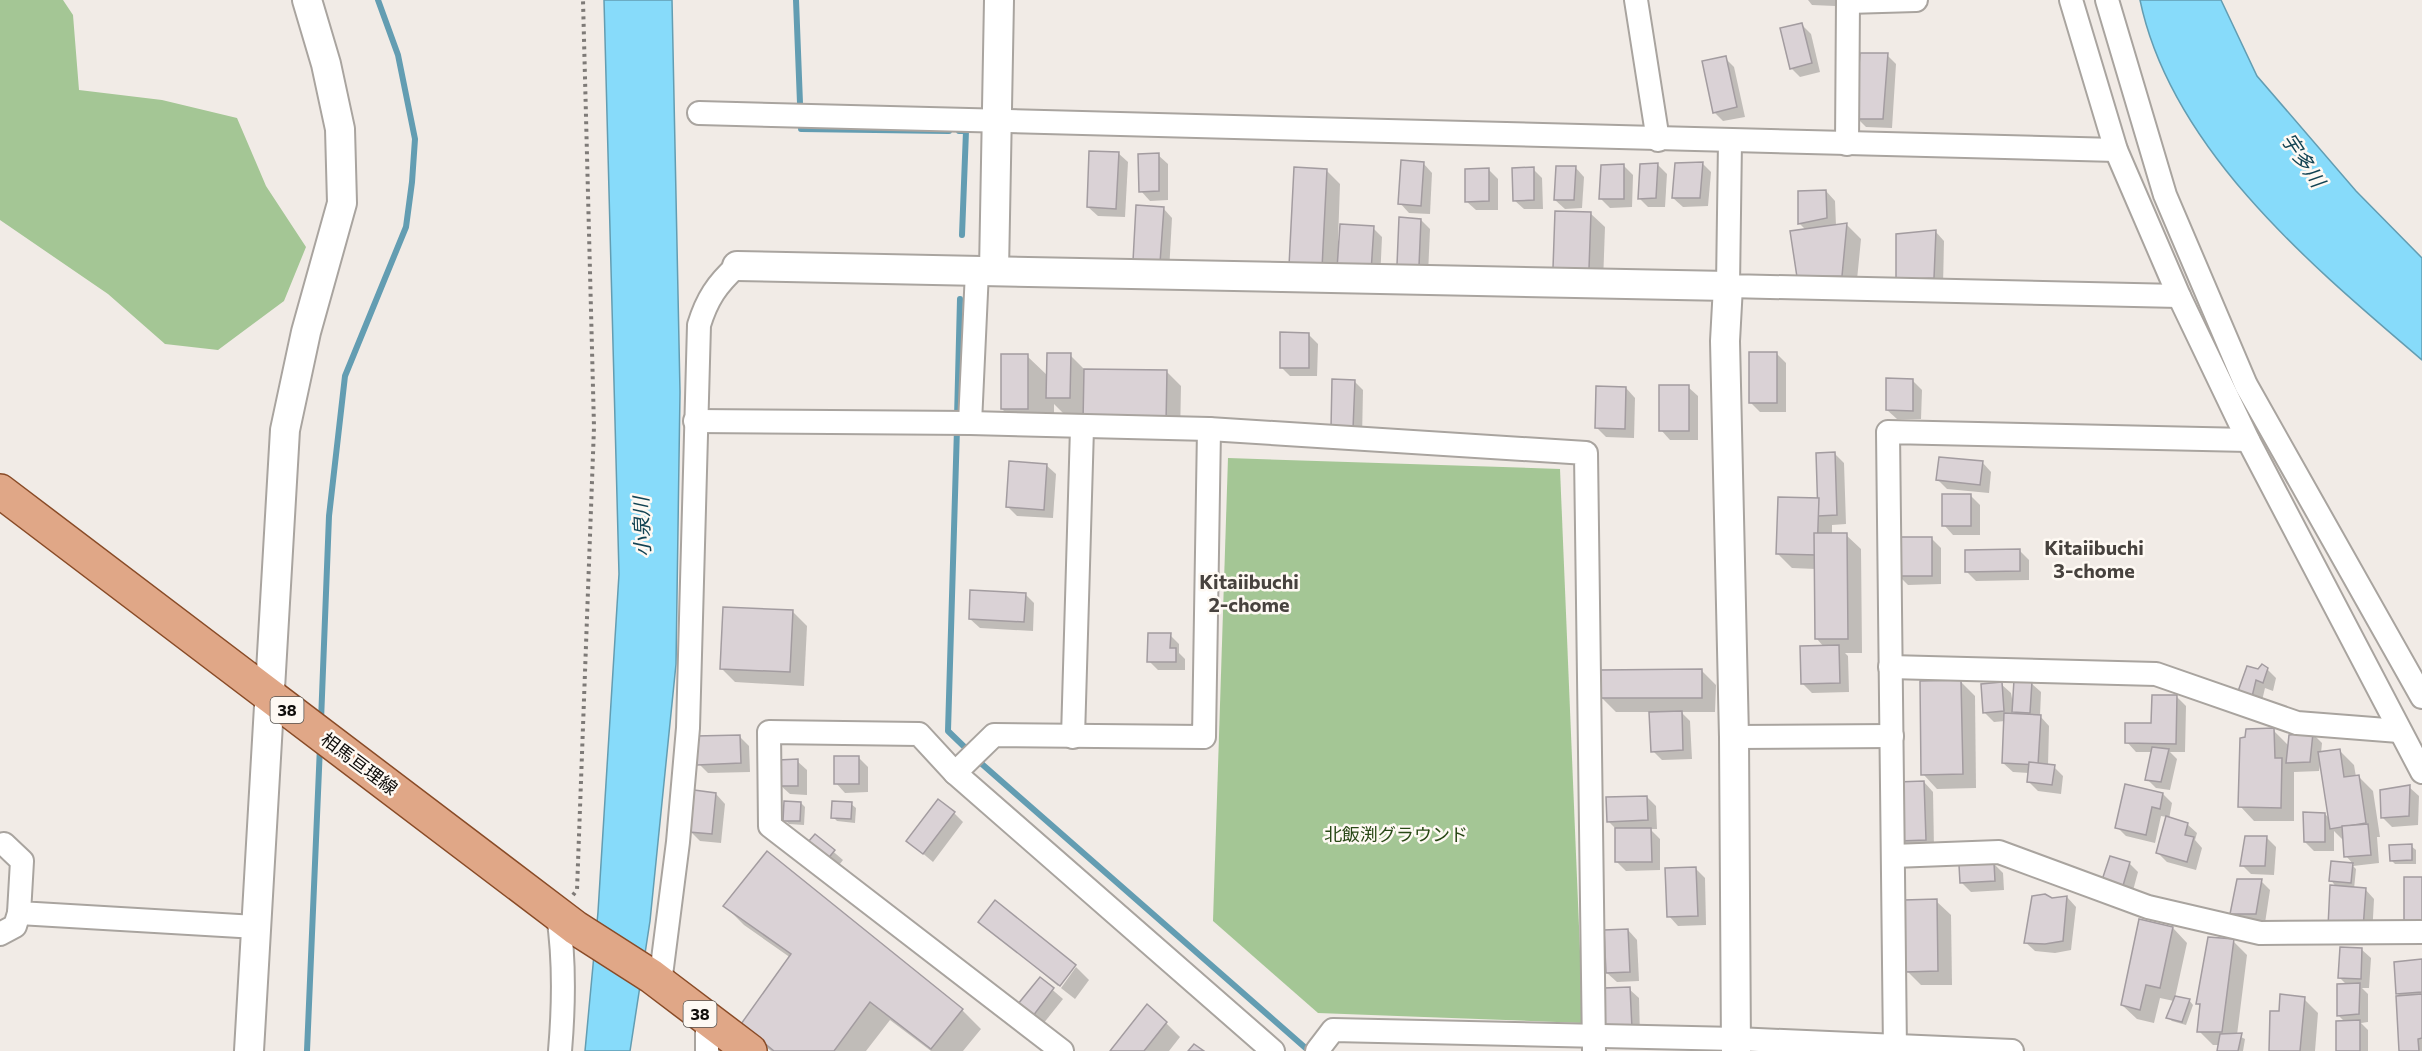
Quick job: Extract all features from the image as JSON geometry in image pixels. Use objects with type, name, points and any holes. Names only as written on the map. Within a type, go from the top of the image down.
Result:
[{"type":"main road","name":"相馬亘理線","points":[[0,491],[567,921]]},
{"type":"main road","name":"38","points":[[567,921],[655,979],[750,1051]]},
{"type":"street","points":[[249,1051],[285,430],[306,332],[342,203],[340,129],[326,64],[307,0]]},
{"type":"street","points":[[961,423],[985,271],[998,119],[999,0]]},
{"type":"street","points":[[1636,0],[1658,140]]},
{"type":"street","points":[[1847,144],[1848,1],[1916,0]]},
{"type":"street","points":[[2071,0],[2113,141],[2179,296],[2248,440],[2422,772]]},
{"type":"street","points":[[2107,0],[2165,195],[2246,385],[2422,697]]},
{"type":"street","points":[[699,113],[998,119],[1847,144],[2113,141],[2153,156]]},
{"type":"street","points":[[1730,141],[1725,341],[1734,737],[1736,1045]]},
{"type":"street","points":[[2145,218],[2153,156]]},
{"type":"street","points":[[655,979],[678,842],[688,728],[699,326],[707,300],[719,282],[737,266],[2179,296]]},
{"type":"street","points":[[695,421],[961,423],[1082,428],[1209,429],[1586,453],[1594,1044]]},
{"type":"street","points":[[1073,737],[1082,428]]},
{"type":"street","points":[[958,770],[994,735],[1204,737],[1209,429]]},
{"type":"street","points":[[1895,1048],[1888,432],[2248,440]]},
{"type":"street","points":[[1890,667],[2156,674],[2297,723],[2400,731]]},
{"type":"street","points":[[1062,1051],[770,826],[769,732],[919,734],[1274,1051]]},
{"type":"street","points":[[1734,737],[1892,736]]},
{"type":"street","points":[[0,934],[15,926],[19,913],[22,861],[4,844]]},
{"type":"street","points":[[1893,856],[1999,852],[2148,907],[2260,933],[2422,932]]},
{"type":"street","points":[[19,913],[257,927]]},
{"type":"street","points":[[560,1051],[565,995],[564,953],[567,921]]},
{"type":"street","points":[[707,1019],[707,1051]]},
{"type":"street","points":[[1319,1048],[1333,1030],[1471,1042],[2012,1051]]},
{"type":"path","points":[[567,921],[577,890],[594,427],[583,0]]},
{"type":"green space","points":[[0,0],[63,0],[73,15],[79,90],[162,100],[237,118],[266,186],[306,247],[284,301],[218,350],[165,344],[108,294],[0,220]]},
{"type":"green space","name":"北飯渕グラウンド","points":[[1228,458],[1560,469],[1583,1023],[1318,1013],[1213,921]]},
{"type":"water","name":"小泉川","points":[[604,0],[672,0],[680,392],[676,664],[650,921],[630,1051],[585,1051],[598,912],[619,574]]},
{"type":"water","name":"宇多川","points":[[2140,0],[2221,0],[2257,76],[2356,191],[2422,258],[2422,360],[2293,244],[2251,201],[2214,155],[2182,106],[2157,54]]},
{"type":"building","points":[[1802,23],[1812,63],[1790,69],[1780,28]]},
{"type":"building","points":[[1860,53],[1888,53],[1883,119],[1855,119]]},
{"type":"building","points":[[1726,56],[1737,107],[1713,113],[1702,61]]},
{"type":"building","points":[[1089,151],[1119,152],[1116,209],[1087,207]]},
{"type":"building","points":[[1159,153],[1159,191],[1139,192],[1138,154]]},
{"type":"building","points":[[1401,160],[1424,162],[1421,206],[1398,204]]},
{"type":"building","points":[[1703,162],[1700,198],[1672,198],[1675,163]]},
{"type":"building","points":[[1658,163],[1656,198],[1638,199],[1640,164]]},
{"type":"building","points":[[1624,164],[1624,199],[1599,199],[1601,165]]},
{"type":"building","points":[[1556,166],[1576,166],[1574,200],[1554,200]]},
{"type":"building","points":[[1294,167],[1327,169],[1322,268],[1289,266]]},
{"type":"building","points":[[1534,167],[1534,200],[1513,201],[1512,168]]},
{"type":"building","points":[[1489,168],[1489,201],[1465,202],[1465,169]]},
{"type":"building","points":[[1826,190],[1827,218],[1798,224],[1798,191]]},
{"type":"building","points":[[1136,205],[1164,207],[1160,263],[1133,261]]},
{"type":"building","points":[[1555,211],[1591,212],[1589,269],[1553,268]]},
{"type":"building","points":[[1399,217],[1421,219],[1419,266],[1397,265]]},
{"type":"building","points":[[1847,223],[1842,276],[1797,277],[1790,231]]},
{"type":"building","points":[[1340,224],[1374,226],[1371,272],[1337,269]]},
{"type":"building","points":[[1936,230],[1934,278],[1896,280],[1896,234]]},
{"type":"building","points":[[1280,332],[1309,333],[1309,368],[1280,368]]},
{"type":"building","points":[[1749,352],[1777,352],[1777,403],[1749,403]]},
{"type":"building","points":[[1047,353],[1071,353],[1070,398],[1046,398]]},
{"type":"building","points":[[1001,354],[1028,354],[1028,409],[1001,409]]},
{"type":"building","points":[[1084,369],[1167,370],[1166,423],[1083,422]]},
{"type":"building","points":[[1886,378],[1913,379],[1913,411],[1886,410]]},
{"type":"building","points":[[1332,379],[1355,380],[1353,429],[1331,428]]},
{"type":"building","points":[[1659,385],[1689,385],[1689,431],[1659,431]]},
{"type":"building","points":[[1596,386],[1626,387],[1625,429],[1595,428]]},
{"type":"building","points":[[1835,452],[1837,515],[1818,516],[1816,453]]},
{"type":"building","points":[[1939,457],[1983,461],[1980,485],[1936,480]]},
{"type":"building","points":[[1009,461],[1047,464],[1044,510],[1006,507]]},
{"type":"building","points":[[1942,494],[1971,494],[1971,526],[1942,526]]},
{"type":"building","points":[[1778,497],[1819,498],[1817,555],[1776,554]]},
{"type":"building","points":[[1814,533],[1847,533],[1848,639],[1815,639]]},
{"type":"building","points":[[1897,537],[1932,537],[1932,576],[1897,576]]},
{"type":"building","points":[[2020,549],[2020,571],[1965,572],[1965,550]]},
{"type":"building","points":[[970,590],[1026,593],[1024,622],[969,619]]},
{"type":"building","points":[[723,607],[793,610],[790,672],[720,669]]},
{"type":"building","points":[[1148,633],[1171,633],[1170,648],[1176,648],[1176,662],[1147,662]]},
{"type":"building","points":[[1839,645],[1840,683],[1801,684],[1800,646]]},
{"type":"building","points":[[2262,664],[2268,668],[2263,683],[2256,680],[2251,701],[2236,697],[2247,666],[2258,669]]},
{"type":"building","points":[[1702,669],[1702,698],[1600,698],[1599,670]]},
{"type":"building","points":[[1961,680],[1963,774],[1921,775],[1920,681]]},
{"type":"building","points":[[2014,680],[2032,681],[2030,713],[2012,712]]},
{"type":"building","points":[[2002,682],[2004,711],[1983,713],[1981,684]]},
{"type":"building","points":[[2152,695],[2177,695],[2176,744],[2125,743],[2125,723],[2151,723]]},
{"type":"building","points":[[1682,711],[1683,750],[1651,752],[1649,712]]},
{"type":"building","points":[[2004,713],[2041,715],[2038,765],[2002,763]]},
{"type":"building","points":[[2274,728],[2275,758],[2282,758],[2281,808],[2238,807],[2240,738],[2245,737],[2246,729]]},
{"type":"building","points":[[2313,733],[2310,762],[2286,763],[2289,735]]},
{"type":"building","points":[[740,735],[741,763],[697,765],[696,736]]},
{"type":"building","points":[[2152,747],[2169,749],[2161,782],[2145,780]]},
{"type":"building","points":[[2340,749],[2344,777],[2359,775],[2366,823],[2330,829],[2318,752]]},
{"type":"building","points":[[834,756],[859,756],[859,784],[834,784]]},
{"type":"building","points":[[798,759],[798,786],[779,786],[778,760]]},
{"type":"building","points":[[2029,762],[2055,765],[2052,785],[2027,782]]},
{"type":"building","points":[[1924,781],[1926,840],[1899,841],[1897,782]]},
{"type":"building","points":[[2125,784],[2163,793],[2160,809],[2152,807],[2146,835],[2115,828]]},
{"type":"building","points":[[2410,785],[2409,816],[2381,818],[2380,790]]},
{"type":"building","points":[[694,790],[716,793],[712,834],[689,832]]},
{"type":"building","points":[[1647,796],[1648,820],[1607,822],[1606,797]]},
{"type":"building","points":[[938,799],[955,812],[923,854],[906,841]]},
{"type":"building","points":[[784,801],[801,802],[800,821],[783,821]]},
{"type":"building","points":[[832,801],[852,802],[851,819],[831,818]]},
{"type":"building","points":[[2303,812],[2325,813],[2325,842],[2304,842]]},
{"type":"building","points":[[2166,816],[2188,823],[2185,835],[2194,837],[2187,862],[2156,853]]},
{"type":"building","points":[[2368,824],[2371,855],[2344,857],[2342,826]]},
{"type":"building","points":[[1615,828],[1651,828],[1652,862],[1615,862]]},
{"type":"building","points":[[815,834],[835,850],[822,866],[802,849]]},
{"type":"building","points":[[2245,836],[2267,836],[2265,866],[2240,866]]},
{"type":"building","points":[[2412,844],[2412,860],[2390,861],[2389,845]]},
{"type":"building","points":[[767,851],[963,1009],[931,1049],[870,1002],[834,1051],[774,1051],[741,1024],[791,954],[723,906]]},
{"type":"building","points":[[2110,856],[2130,862],[2122,889],[2101,883]]},
{"type":"building","points":[[2331,861],[2353,863],[2351,883],[2329,881]]},
{"type":"building","points":[[1994,863],[1995,881],[1960,883],[1959,865]]},
{"type":"building","points":[[1696,867],[1698,916],[1667,917],[1665,868]]},
{"type":"building","points":[[2404,877],[2422,877],[2422,927],[2404,928]]},
{"type":"building","points":[[2237,879],[2262,879],[2256,914],[2230,914]]},
{"type":"building","points":[[2330,885],[2366,888],[2363,929],[2328,927]]},
{"type":"building","points":[[2045,894],[2052,898],[2067,896],[2063,941],[2045,944],[2024,943],[2032,896]]},
{"type":"building","points":[[1937,899],[1938,971],[1905,972],[1904,900]]},
{"type":"building","points":[[995,900],[1076,965],[1060,986],[978,922]]},
{"type":"building","points":[[2139,919],[2173,927],[2160,988],[2146,985],[2140,1010],[2121,1005]]},
{"type":"building","points":[[1628,929],[1630,972],[1606,973],[1604,930]]},
{"type":"building","points":[[2208,937],[2234,939],[2222,1032],[2197,1032],[2200,1004],[2196,1004]]},
{"type":"building","points":[[2340,947],[2362,948],[2361,979],[2338,978]]},
{"type":"building","points":[[2422,959],[2422,992],[2396,994],[2394,962]]},
{"type":"building","points":[[1040,977],[1054,988],[1033,1016],[1018,1004]]},
{"type":"building","points":[[2360,983],[2359,1014],[2337,1016],[2337,984]]},
{"type":"building","points":[[1630,987],[1632,1029],[1605,1030],[1604,988]]},
{"type":"building","points":[[2280,994],[2305,997],[2300,1051],[2269,1051],[2270,1011],[2279,1011]]},
{"type":"building","points":[[2422,994],[2422,1038],[2418,1039],[2419,1051],[2399,1051],[2396,996]]},
{"type":"building","points":[[2175,996],[2190,999],[2182,1022],[2166,1018]]},
{"type":"building","points":[[1147,1004],[1167,1022],[1144,1051],[1110,1051]]},
{"type":"building","points":[[2360,1020],[2360,1051],[2336,1051],[2336,1021]]},
{"type":"building","points":[[2242,1033],[2238,1051],[2217,1051],[2220,1034]]},
{"type":"building","points":[[1194,1044],[1204,1051],[1188,1051]]},
{"type":"waterway","points":[[321,721],[329,516],[345,376],[406,227],[412,182],[415,139],[398,55],[378,0]]},
{"type":"waterway","points":[[796,0],[801,129],[949,131]]},
{"type":"waterway","points":[[959,131],[966,131],[962,235]]},
{"type":"waterway","points":[[957,418],[960,299]]},
{"type":"waterway","points":[[957,428],[948,731],[983,765],[1309,1051]]},
{"type":"waterway","points":[[307,1051],[320,746]]},
{"type":"district","name":"Kitaiibuchi 3-chome","points":[[2094,560]]},
{"type":"district","name":"Kitaiibuchi 2-chome","points":[[1249,594]]}]
